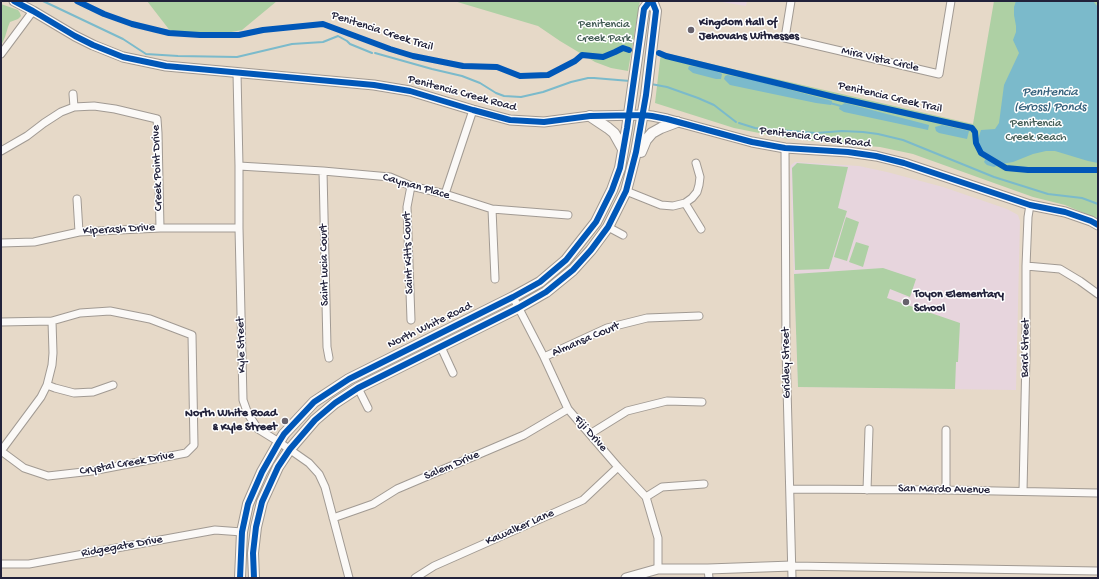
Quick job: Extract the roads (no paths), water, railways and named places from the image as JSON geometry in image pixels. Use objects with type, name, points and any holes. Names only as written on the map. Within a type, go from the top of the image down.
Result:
[{"type":"main road","name":"North White Road","points":[[240,578],[242,532],[248,504],[262,472],[284,434],[314,402],[349,379],[540,282],[566,260],[596,222],[612,190],[620,168],[644,9],[651,1],[656,11],[643,115],[634,162],[626,191],[608,227],[591,250],[573,270],[550,289],[518,308],[358,388],[335,403],[315,420],[290,449],[278,467],[262,502],[256,527],[253,553],[254,578]]},
{"type":"main road","points":[[590,116],[614,133],[623,149]]},
{"type":"main road","points":[[634,162],[646,140],[652,133],[677,122]]},
{"type":"street","name":"Penitencia Creek Road","points":[[14,1],[93,45],[123,57],[166,66],[374,85],[410,90],[510,120],[544,122],[590,116],[652,116],[752,142],[785,148],[848,152],[876,156],[923,168],[1030,204],[1065,212],[1098,225]]},
{"type":"street","name":"Mira Vista Circle","points":[[791,1],[785,38],[939,74],[951,1]]},
{"type":"street","points":[[1,54],[33,11]]},
{"type":"street","name":"Kyle Street","points":[[237,73],[243,400],[248,414],[258,429],[310,463],[319,474],[325,487],[349,578]]},
{"type":"street","points":[[73,94],[74,107]]},
{"type":"street","name":"Creek Point Drive","points":[[1,151],[27,136],[61,112],[74,107],[101,107],[157,119],[160,228]]},
{"type":"street","points":[[445,194],[473,110]]},
{"type":"street","name":"Gridley Street","points":[[785,148],[786,350],[792,578]]},
{"type":"street","points":[[626,191],[661,205],[673,206],[686,203],[697,192],[699,185],[700,177],[696,164]]},
{"type":"street","name":"Cayman Place","points":[[239,166],[390,177],[411,186],[492,208],[568,215]]},
{"type":"street","name":"Saint Lucia Court","points":[[323,171],[327,347],[329,358]]},
{"type":"street","name":"Saint Kitts Court","points":[[411,186],[407,207],[411,320]]},
{"type":"street","points":[[78,199],[79,232]]},
{"type":"street","points":[[686,203],[701,229]]},
{"type":"street","name":"Bard Street","points":[[1023,491],[1026,266],[1030,204]]},
{"type":"street","points":[[492,208],[495,279]]},
{"type":"street","points":[[608,227],[623,235]]},
{"type":"street","name":"Kiperash Drive","points":[[1,243],[34,242],[79,232],[160,228],[239,228]]},
{"type":"street","points":[[1026,266],[1060,269],[1098,294]]},
{"type":"street","name":"Fiji Drive","points":[[513,297],[544,357],[568,409],[646,497],[658,538],[658,569]]},
{"type":"street","name":"Crystal Creek Drive","points":[[1,452],[24,468],[48,476],[92,471],[186,453],[194,445],[192,335],[150,318],[110,311],[80,313],[52,321]]},
{"type":"street","name":"Almansa Court","points":[[544,357],[607,328],[647,318],[700,316]]},
{"type":"street","points":[[1,322],[52,321],[53,353],[47,385],[41,397],[1,452]]},
{"type":"street","points":[[441,347],[453,373]]},
{"type":"street","points":[[47,385],[74,393],[93,392],[113,385]]},
{"type":"street","points":[[358,388],[368,408]]},
{"type":"street","points":[[590,434],[627,411],[666,401],[702,402]]},
{"type":"street","name":"Salem Drive","points":[[333,518],[373,504],[397,490],[524,435],[568,409]]},
{"type":"street","points":[[867,490],[869,429]]},
{"type":"street","points":[[946,430],[946,490]]},
{"type":"street","name":"Kawalker Lane","points":[[415,578],[434,566],[583,500],[618,467]]},
{"type":"street","points":[[646,497],[662,487],[704,484]]},
{"type":"street","name":"San Mardo Avenue","points":[[790,489],[1098,493]]},
{"type":"street","name":"Ridgegate Drive","points":[[1,564],[29,564],[216,530],[242,532]]},
{"type":"street","points":[[626,578],[658,569],[708,574],[792,566],[1098,571]]},
{"type":"water","name":"Penitencia (Gross) Ponds","points":[[1016,1],[1093,1],[1098,7],[1098,163],[1055,151],[1046,151],[1033,154],[1013,162],[994,167],[987,165],[984,162],[986,158],[978,139],[981,130],[995,129],[999,123],[1004,85],[1019,53],[1013,40],[1016,32],[1014,7]]},
{"type":"water","points":[[689,66],[700,67],[718,72],[722,74],[721,79],[693,73],[688,69]]},
{"type":"water","points":[[727,75],[754,80],[832,101],[831,105],[730,85],[724,79]]},
{"type":"water","points":[[845,103],[929,125],[928,130],[844,112],[839,109],[840,106]]},
{"type":"water","points":[[942,125],[969,131],[967,139],[936,131],[935,127]]},
{"type":"waterway","points":[[43,1],[123,39],[146,54],[237,57],[292,44],[323,42],[338,36],[350,44],[372,53]]},
{"type":"waterway","points":[[375,53],[462,76],[480,83],[504,96],[521,97],[588,78],[630,81]]},
{"type":"waterway","points":[[651,84],[667,87],[714,105],[736,122]]},
{"type":"waterway","points":[[830,103],[841,106]]},
{"type":"waterway","points":[[739,123],[764,129],[816,133],[842,131],[878,134],[903,140],[994,177],[1048,194],[1082,198],[1098,204]]},
{"type":"place","name":"Kingdom Hall of Jehovahs Witnesses","points":[[691,30]]},
{"type":"place","name":"Toyon Elementary School","points":[[906,302]]},
{"type":"place","name":"North White Road & Kyle Street","points":[[285,421]]},
{"type":"park label","name":"Penitencia Creek Park","points":[[604,32]]},
{"type":"park label","name":"Penitencia Creek Reach","points":[[1036,131]]}]
